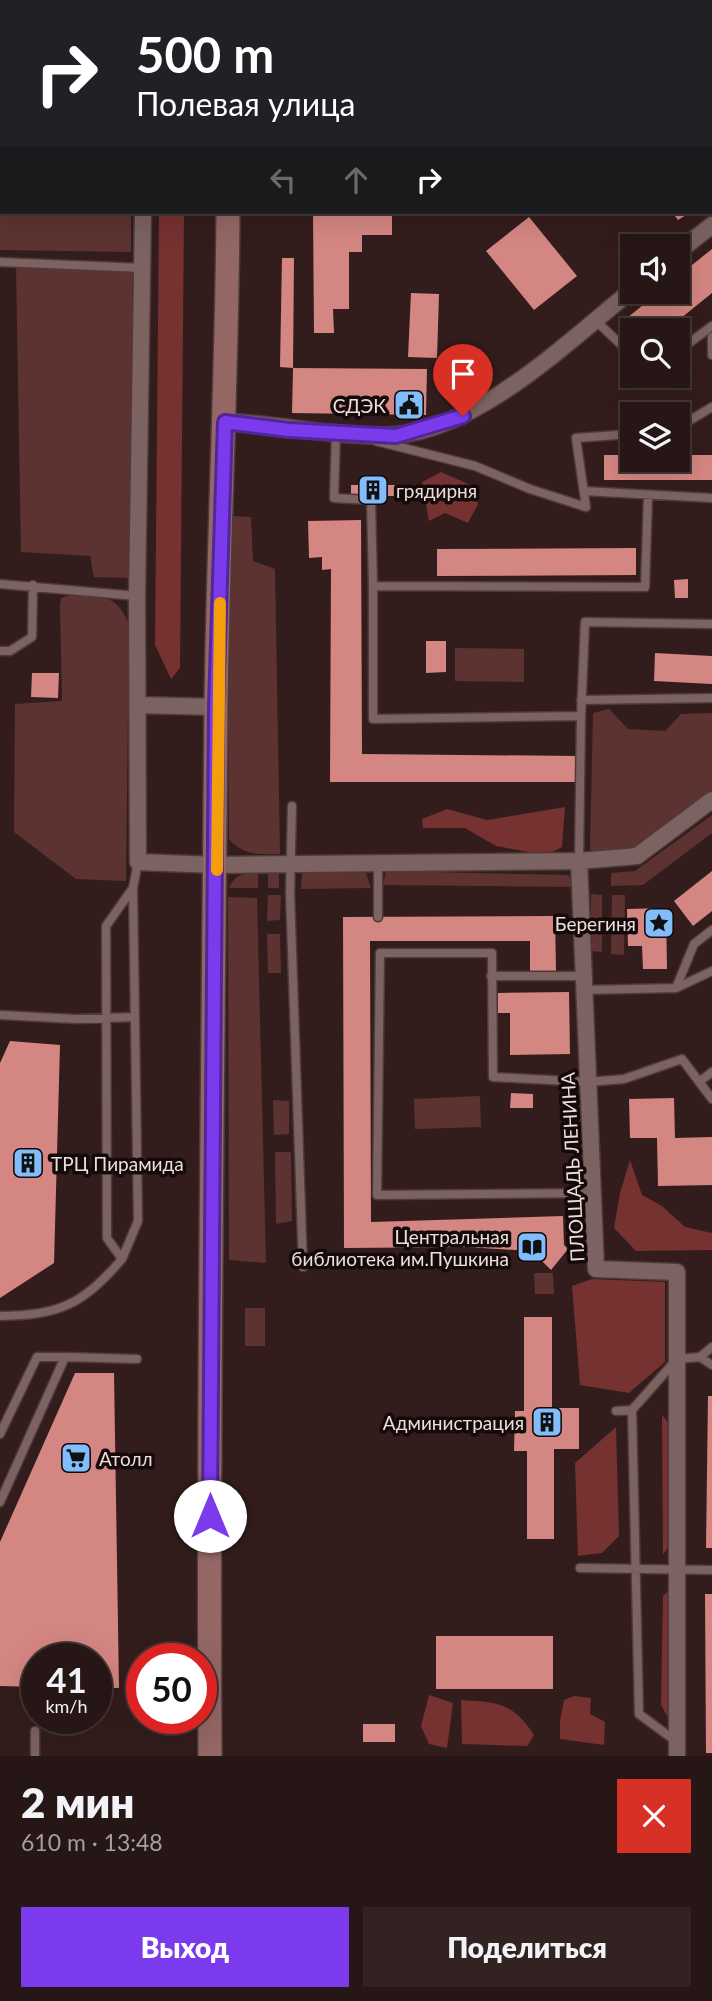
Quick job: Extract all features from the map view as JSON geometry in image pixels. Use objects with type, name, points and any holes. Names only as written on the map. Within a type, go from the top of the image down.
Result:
[{"type":"main road","points":[[210,1756],[210,1251],[217,865],[216,707],[228,214]]},
{"type":"street","points":[[143,214],[137,596],[138,862],[217,865],[579,862],[637,856],[712,800]]},
{"type":"street","points":[[690,243],[712,225]]},
{"type":"street","points":[[225,422],[396,436],[463,416],[522,379],[620,300]]},
{"type":"street","points":[[138,705],[216,707]]},
{"type":"street","name":"ПЛОЩАДЬ ЛЕНИНА","points":[[579,862],[596,1269],[677,1272],[677,1749]]},
{"type":"lane","points":[[0,262],[142,268]]},
{"type":"lane","points":[[595,320],[620,344]]},
{"type":"lane","points":[[690,342],[712,326]]},
{"type":"lane","points":[[712,337],[712,355]]},
{"type":"lane","points":[[690,420],[712,407]]},
{"type":"lane","points":[[580,716],[373,719],[371,500],[334,498],[335,433],[475,466],[530,489],[586,507],[576,438],[620,435]]},
{"type":"lane","points":[[584,491],[648,497],[712,498]]},
{"type":"lane","points":[[373,586],[645,587],[648,497]]},
{"type":"lane","points":[[0,584],[137,596]]},
{"type":"lane","points":[[5,652],[32,637],[33,585]]},
{"type":"lane","points":[[579,862],[580,716],[585,622],[712,624]]},
{"type":"lane","points":[[581,700],[712,698]]},
{"type":"lane","points":[[292,806],[290,865],[303,1267]]},
{"type":"lane","points":[[0,1316],[43,1315],[98,1287],[122,1259],[138,1221],[133,888],[138,862]]},
{"type":"lane","points":[[378,864],[378,917]]},
{"type":"lane","points":[[122,1259],[107,1238],[106,926],[133,888]]},
{"type":"lane","points":[[676,988],[694,944],[712,930]]},
{"type":"lane","points":[[378,942],[377,1195],[593,1193]]},
{"type":"lane","points":[[380,953],[492,953],[492,1077],[588,1082],[624,1079],[682,1059],[712,1099]]},
{"type":"lane","points":[[491,976],[676,988],[712,971]]},
{"type":"lane","points":[[0,1015],[106,1019],[135,1017]]},
{"type":"lane","points":[[699,1082],[712,1072]]},
{"type":"lane","points":[[677,1749],[639,1714],[632,1410],[677,1359],[700,1357],[712,1347]]},
{"type":"lane","points":[[0,1434],[37,1357],[137,1359]]},
{"type":"lane","points":[[0,1502],[65,1357]]},
{"type":"lane","points":[[700,1357],[712,1366]]},
{"type":"lane","points":[[616,1411],[632,1410]]},
{"type":"lane","points":[[580,1568],[712,1570]]},
{"type":"lane","points":[[35,1734],[35,1756]]},
{"type":"shaded area","points":[[0,214],[131,214],[131,252],[0,250]]},
{"type":"shaded area","points":[[159,214],[184,214],[180,668],[171,679],[155,645]]},
{"type":"shaded area","points":[[16,266],[133,272],[129,578],[94,577],[90,556],[21,552]]},
{"type":"shaded area","points":[[441,472],[473,486],[478,504],[468,523],[445,513],[429,521],[422,482]]},
{"type":"shaded area","points":[[233,516],[251,517],[253,561],[275,569],[280,854],[246,851],[229,839],[227,544]]},
{"type":"shaded area","points":[[73,594],[100,597],[114,602],[129,625],[126,881],[76,879],[14,832],[15,704],[62,701],[60,607],[61,598]]},
{"type":"shaded area","points":[[455,648],[524,649],[524,682],[455,681]]},
{"type":"shaded area","points":[[609,709],[628,729],[665,731],[681,714],[712,713],[712,794],[633,852],[599,855],[590,849],[593,713]]},
{"type":"shaded area","points":[[565,807],[562,847],[546,855],[496,846],[465,828],[423,828],[422,819],[447,809],[487,820]]},
{"type":"shaded area","points":[[712,815],[712,833],[643,885],[611,886],[611,873],[635,871]]},
{"type":"shaded area","points":[[268,871],[279,873],[279,888],[268,888]]},
{"type":"shaded area","points":[[386,871],[568,875],[577,887],[383,885]]},
{"type":"shaded area","points":[[258,872],[258,888],[229,888],[240,875]]},
{"type":"shaded area","points":[[302,873],[366,873],[371,888],[301,889]]},
{"type":"shaded area","points":[[591,894],[602,895],[602,952],[591,951]]},
{"type":"shaded area","points":[[268,895],[281,895],[280,920],[267,921]]},
{"type":"shaded area","points":[[612,895],[625,895],[624,955],[611,954]]},
{"type":"shaded area","points":[[228,897],[257,898],[266,1263],[229,1260]]},
{"type":"shaded area","points":[[267,934],[280,934],[281,973],[268,973]]},
{"type":"shaded area","points":[[480,1096],[481,1127],[415,1129],[414,1099]]},
{"type":"shaded area","points":[[273,1100],[289,1101],[289,1134],[274,1135]]},
{"type":"shaded area","points":[[275,1152],[291,1152],[292,1221],[276,1224]]},
{"type":"shaded area","points":[[630,1160],[642,1195],[662,1206],[685,1227],[712,1233],[712,1250],[636,1251],[614,1228],[620,1193]]},
{"type":"shaded area","points":[[534,1273],[553,1273],[554,1294],[535,1294]]},
{"type":"shaded area","points":[[592,1279],[665,1282],[665,1362],[629,1393],[580,1385],[572,1286]]},
{"type":"shaded area","points":[[245,1308],[265,1308],[265,1346],[245,1346]]},
{"type":"shaded area","points":[[662,1415],[671,1426],[673,1539],[663,1555]]},
{"type":"shaded area","points":[[616,1427],[619,1536],[602,1553],[578,1556],[575,1463]]},
{"type":"shaded area","points":[[672,1588],[670,1721],[661,1705],[663,1596]]},
{"type":"shaded area","points":[[429,1695],[453,1703],[447,1748],[429,1744],[421,1726]]},
{"type":"shaded area","points":[[574,1696],[591,1698],[590,1714],[605,1722],[604,1745],[560,1739],[564,1700]]},
{"type":"shaded area","points":[[461,1700],[504,1706],[519,1716],[534,1735],[527,1746],[462,1744]]},
{"type":"building","points":[[313,214],[392,214],[392,235],[362,235],[362,252],[349,252],[349,309],[333,309],[334,333],[314,333]]},
{"type":"building","points":[[674,214],[688,214],[678,220]]},
{"type":"building","points":[[529,217],[577,276],[534,310],[486,251]]},
{"type":"building","points":[[712,249],[712,293],[681,318],[627,318],[644,304],[690,304],[690,267]]},
{"type":"building","points":[[282,258],[294,258],[293,368],[280,367]]},
{"type":"building","points":[[411,293],[439,294],[437,358],[408,357]]},
{"type":"building","points":[[293,368],[427,369],[426,415],[292,413]]},
{"type":"building","points":[[604,455],[620,455],[620,472],[690,472],[690,455],[712,455],[712,480],[604,480]]},
{"type":"building","name":"грядирня","points":[[351,485],[395,485],[395,496],[351,496]]},
{"type":"building","points":[[361,520],[362,754],[576,756],[576,782],[330,782],[331,569],[322,570],[322,557],[309,558],[308,521]]},
{"type":"building","points":[[636,548],[636,575],[437,576],[437,549]]},
{"type":"building","points":[[688,579],[688,598],[675,598],[674,580]]},
{"type":"building","points":[[426,641],[446,641],[446,672],[426,673]]},
{"type":"building","points":[[655,653],[712,656],[712,684],[654,681]]},
{"type":"building","points":[[32,673],[59,673],[58,698],[31,697]]},
{"type":"building","points":[[712,871],[712,911],[693,926],[674,901]]},
{"type":"building","points":[[666,908],[667,969],[643,969],[642,946],[628,946],[627,909]]},
{"type":"building","points":[[555,916],[556,971],[530,971],[530,941],[370,941],[371,1222],[563,1216],[564,1245],[568,1249],[551,1270],[532,1251],[466,1247],[344,1248],[343,917]]},
{"type":"building","points":[[569,992],[570,1054],[510,1055],[510,1013],[498,1013],[498,993]]},
{"type":"building","name":"ТРЦ Пирамида","points":[[10,1041],[60,1045],[54,1263],[0,1298],[0,1063]]},
{"type":"building","points":[[511,1093],[533,1094],[533,1108],[510,1108]]},
{"type":"building","points":[[674,1098],[675,1138],[712,1137],[712,1185],[658,1186],[657,1138],[630,1138],[629,1099]]},
{"type":"building","name":"Администрация","points":[[524,1317],[552,1317],[552,1408],[579,1408],[579,1449],[554,1449],[554,1539],[527,1539],[527,1451],[514,1451],[515,1411],[524,1411]]},
{"type":"building","name":"Атолл","points":[[75,1373],[114,1373],[119,1688],[112,1688],[112,1643],[21,1643],[21,1687],[0,1686],[0,1542]]},
{"type":"building","points":[[708,1396],[712,1396],[712,1548],[706,1548]]},
{"type":"building","points":[[705,1594],[712,1594],[712,1753],[706,1753]]},
{"type":"building","points":[[436,1636],[553,1636],[553,1689],[436,1689]]},
{"type":"building","points":[[363,1724],[395,1724],[395,1742],[363,1742]]},
{"type":"slow traffic","points":[[217,870],[216,707],[220,603]]},
{"type":"place","name":"СДЭК","points":[[409,405]]},
{"type":"place","name":"грядирня","points":[[373,490]]},
{"type":"place","name":"Берегиня","points":[[659,923]]},
{"type":"place","name":"ТРЦ Пирамида","points":[[28,1163]]},
{"type":"place","name":"Центральная библиотека им.Пушкина","points":[[532,1247]]},
{"type":"place","name":"Администрация","points":[[547,1422]]},
{"type":"place","name":"Атолл","points":[[76,1458]]},
{"type":"route","points":[[210,1516],[210,1251],[217,893],[216,707],[225,422],[249,422],[289,430],[396,436],[463,416]]}]
